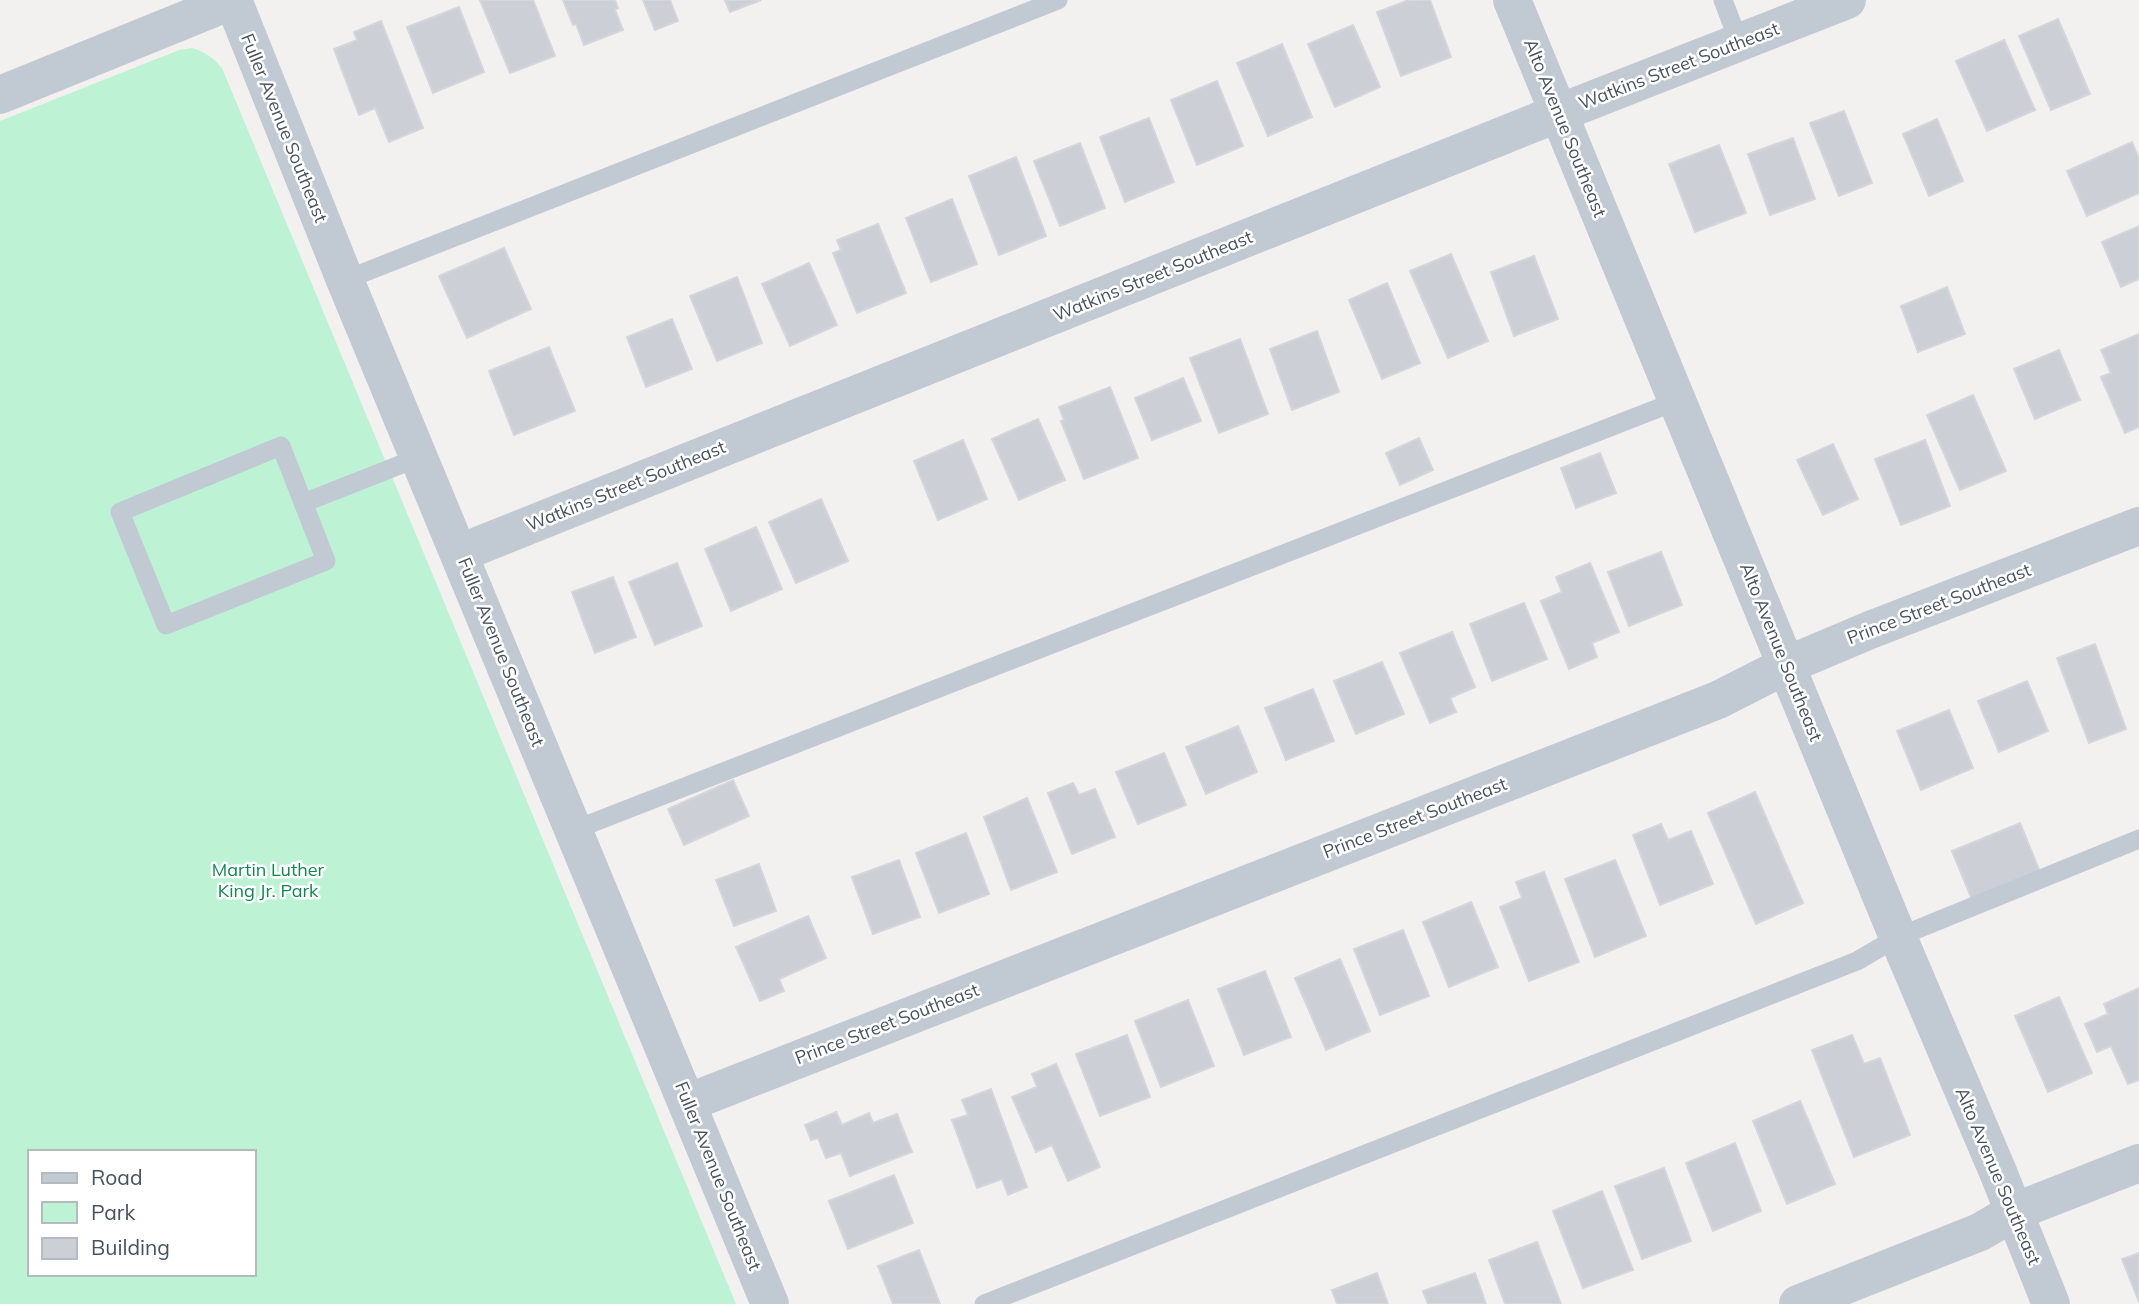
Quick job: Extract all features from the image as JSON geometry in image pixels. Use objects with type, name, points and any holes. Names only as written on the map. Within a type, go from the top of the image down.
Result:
[{"type":"street","name":"Fuller Avenue Southeast","points":[[233,0],[345,281],[770,1304]]},
{"type":"street","points":[[0,95],[233,0]]},
{"type":"street","name":"Alto Avenue Southeast","points":[[1512,0],[2051,1304]]},
{"type":"street","name":"Watkins Street Southeast","points":[[460,553],[1847,0]]},
{"type":"street","name":"Prince Street Southeast","points":[[687,1103],[1718,700],[1787,665],[1870,630],[2139,526]]},
{"type":"street","points":[[1798,1304],[1980,1232],[2014,1212],[2139,1163]]},
{"type":"lane","points":[[345,281],[1058,0]]},
{"type":"lane","points":[[1723,0],[1739,42]]},
{"type":"lane","points":[[574,830],[1677,401]]},
{"type":"lane","points":[[281,446],[303,503],[326,561],[166,625],[120,512],[281,446]]},
{"type":"lane","points":[[303,503],[420,457]]},
{"type":"lane","points":[[984,1304],[1857,961],[1898,937],[2139,839]]},
{"type":"green space","name":"Martin Luther King Jr. Park","points":[[192,48],[201,51],[222,68],[736,1304],[0,1304],[0,121],[179,50]]},
{"type":"building","points":[[480,0],[533,0],[555,56],[510,73]]},
{"type":"building","points":[[563,0],[615,0],[618,8],[615,10],[623,30],[584,45]]},
{"type":"building","points":[[643,0],[670,0],[678,21],[655,30]]},
{"type":"building","points":[[725,0],[761,0],[730,12]]},
{"type":"building","points":[[1409,0],[1430,0],[1451,57],[1401,76],[1377,12]]},
{"type":"building","points":[[459,7],[484,72],[433,93],[407,27]]},
{"type":"building","points":[[2058,19],[2090,94],[2051,110],[2019,36]]},
{"type":"building","points":[[381,21],[423,128],[389,142],[375,108],[359,115],[334,49],[357,40],[354,32]]},
{"type":"building","points":[[1353,25],[1380,87],[1335,107],[1308,44]]},
{"type":"building","points":[[2004,40],[2035,110],[1987,131],[1956,61]]},
{"type":"building","points":[[1282,44],[1312,117],[1268,136],[1237,63]]},
{"type":"building","points":[[1217,81],[1243,146],[1197,165],[1171,100]]},
{"type":"building","points":[[1844,111],[1872,183],[1839,196],[1810,123]]},
{"type":"building","points":[[1149,118],[1174,182],[1125,202],[1100,137]]},
{"type":"building","points":[[1937,119],[1963,181],[1929,196],[1903,134]]},
{"type":"building","points":[[1793,138],[1815,199],[1770,215],[1748,154]]},
{"type":"building","points":[[2132,142],[2139,159],[2139,193],[2087,216],[2067,171]]},
{"type":"building","points":[[1080,143],[1105,208],[1060,226],[1034,161]]},
{"type":"building","points":[[1719,145],[1746,213],[1695,232],[1669,164]]},
{"type":"building","points":[[1016,157],[1046,236],[999,255],[969,176]]},
{"type":"building","points":[[952,199],[977,264],[931,282],[906,218]]},
{"type":"building","points":[[878,224],[906,293],[857,313],[833,253],[841,250],[837,240]]},
{"type":"building","points":[[2139,226],[2139,279],[2121,287],[2102,242]]},
{"type":"building","points":[[504,248],[531,309],[467,338],[439,276]]},
{"type":"building","points":[[1451,254],[1488,341],[1448,358],[1410,271]]},
{"type":"building","points":[[1534,256],[1558,319],[1514,336],[1491,272]]},
{"type":"building","points":[[809,263],[837,325],[790,346],[762,284]]},
{"type":"building","points":[[737,277],[762,343],[717,361],[690,296]]},
{"type":"building","points":[[1387,283],[1420,363],[1382,379],[1349,300]]},
{"type":"building","points":[[1947,287],[1965,334],[1918,352],[1901,306]]},
{"type":"building","points":[[672,319],[692,369],[646,387],[627,337]]},
{"type":"building","points":[[1317,331],[1339,392],[1292,410],[1270,349]]},
{"type":"building","points":[[2139,334],[2139,427],[2125,433],[2101,377],[2111,373],[2101,350]]},
{"type":"building","points":[[1240,339],[1268,414],[1219,433],[1190,358]]},
{"type":"building","points":[[549,347],[575,411],[514,435],[489,371]]},
{"type":"building","points":[[2059,350],[2080,400],[2035,419],[2014,369]]},
{"type":"building","points":[[1183,378],[1201,421],[1152,440],[1135,398]]},
{"type":"building","points":[[1110,387],[1138,458],[1084,479],[1061,421],[1064,420],[1059,407]]},
{"type":"building","points":[[1973,395],[2006,471],[1960,490],[1927,415]]},
{"type":"building","points":[[1038,419],[1065,480],[1019,500],[992,439]]},
{"type":"building","points":[[1419,438],[1433,470],[1400,485],[1386,453]]},
{"type":"building","points":[[963,440],[987,499],[938,520],[914,461]]},
{"type":"building","points":[[1925,440],[1950,506],[1901,525],[1875,459]]},
{"type":"building","points":[[1833,444],[1858,499],[1823,515],[1797,460]]},
{"type":"building","points":[[1600,453],[1616,493],[1576,508],[1561,468]]},
{"type":"building","points":[[821,499],[848,561],[796,583],[769,522]]},
{"type":"building","points":[[756,527],[782,589],[731,611],[705,549]]},
{"type":"building","points":[[1661,552],[1682,605],[1629,626],[1608,572]]},
{"type":"building","points":[[677,563],[702,626],[655,645],[629,582]]},
{"type":"building","points":[[1590,563],[1619,632],[1592,643],[1597,657],[1569,669],[1541,601],[1562,592],[1556,577]]},
{"type":"building","points":[[613,577],[636,637],[595,653],[572,592]]},
{"type":"building","points":[[1524,603],[1547,659],[1492,681],[1470,624]]},
{"type":"building","points":[[1452,632],[1475,687],[1450,698],[1456,712],[1430,723],[1400,653]]},
{"type":"building","points":[[2095,644],[2126,729],[2089,743],[2057,658]]},
{"type":"building","points":[[1382,662],[1404,714],[1356,734],[1334,681]]},
{"type":"building","points":[[2027,681],[2048,731],[1999,752],[1978,701]]},
{"type":"building","points":[[1313,689],[1334,741],[1286,760],[1265,708]]},
{"type":"building","points":[[1949,710],[1973,768],[1921,790],[1897,731]]},
{"type":"building","points":[[1238,726],[1257,772],[1206,794],[1186,747]]},
{"type":"building","points":[[1164,753],[1186,805],[1138,824],[1116,772]]},
{"type":"building","points":[[733,780],[749,816],[684,845],[668,809]]},
{"type":"building","points":[[1073,783],[1079,795],[1095,789],[1115,837],[1072,854],[1048,793]]},
{"type":"building","points":[[1755,792],[1803,903],[1756,924],[1708,813]]},
{"type":"building","points":[[1027,798],[1057,872],[1011,890],[984,817]]},
{"type":"building","points":[[2020,823],[2040,872],[1972,900],[1952,851]]},
{"type":"building","points":[[1661,824],[1668,840],[1691,831],[1713,884],[1660,905],[1633,835]]},
{"type":"building","points":[[966,833],[989,894],[939,913],[916,853]]},
{"type":"building","points":[[899,860],[920,917],[873,934],[852,877]]},
{"type":"building","points":[[1615,860],[1646,936],[1595,957],[1565,879]]},
{"type":"building","points":[[759,864],[776,911],[734,926],[716,880]]},
{"type":"building","points":[[1544,872],[1579,962],[1529,981],[1500,907],[1522,898],[1516,882]]},
{"type":"building","points":[[1471,902],[1498,967],[1449,987],[1423,922]]},
{"type":"building","points":[[808,916],[826,958],[779,979],[784,991],[760,1001],[736,947]]},
{"type":"building","points":[[1403,930],[1429,996],[1380,1015],[1354,949]]},
{"type":"building","points":[[1340,959],[1370,1031],[1326,1050],[1295,978]]},
{"type":"building","points":[[1265,971],[1291,1037],[1244,1055],[1218,989]]},
{"type":"building","points":[[2139,988],[2139,1080],[2128,1084],[2111,1046],[2097,1052],[2085,1024],[2108,1014],[2104,1004]]},
{"type":"building","points":[[2059,997],[2092,1073],[2048,1092],[2015,1016]]},
{"type":"building","points":[[1188,1000],[1214,1066],[1161,1087],[1135,1021]]},
{"type":"building","points":[[1127,1035],[1150,1097],[1100,1116],[1076,1054]]},
{"type":"building","points":[[1852,1035],[1864,1064],[1880,1058],[1910,1135],[1854,1157],[1812,1050]]},
{"type":"building","points":[[1056,1064],[1100,1167],[1068,1181],[1052,1145],[1036,1152],[1012,1097],[1037,1087],[1032,1074]]},
{"type":"building","points":[[991,1089],[1027,1187],[1008,1195],[1002,1179],[977,1188],[952,1120],[968,1115],[962,1100]]},
{"type":"building","points":[[1800,1101],[1835,1184],[1787,1204],[1753,1121]]},
{"type":"building","points":[[836,1112],[842,1125],[869,1113],[873,1123],[897,1114],[912,1152],[850,1176],[841,1153],[826,1158],[818,1138],[811,1140],[805,1125]]},
{"type":"building","points":[[1735,1143],[1761,1211],[1713,1231],[1686,1163]]},
{"type":"building","points":[[1664,1168],[1691,1241],[1642,1259],[1615,1186]]},
{"type":"building","points":[[894,1175],[913,1223],[848,1249],[829,1201]]},
{"type":"building","points":[[1602,1191],[1633,1270],[1583,1288],[1553,1211]]},
{"type":"building","points":[[1537,1242],[1561,1304],[1505,1304],[1489,1260]]},
{"type":"building","points":[[919,1250],[940,1304],[893,1304],[878,1266]]},
{"type":"building","points":[[2139,1253],[2139,1302],[2122,1259]]},
{"type":"building","points":[[1377,1273],[1388,1304],[1337,1304],[1332,1290]]},
{"type":"building","points":[[1475,1273],[1486,1304],[1428,1304],[1423,1291]]}]
